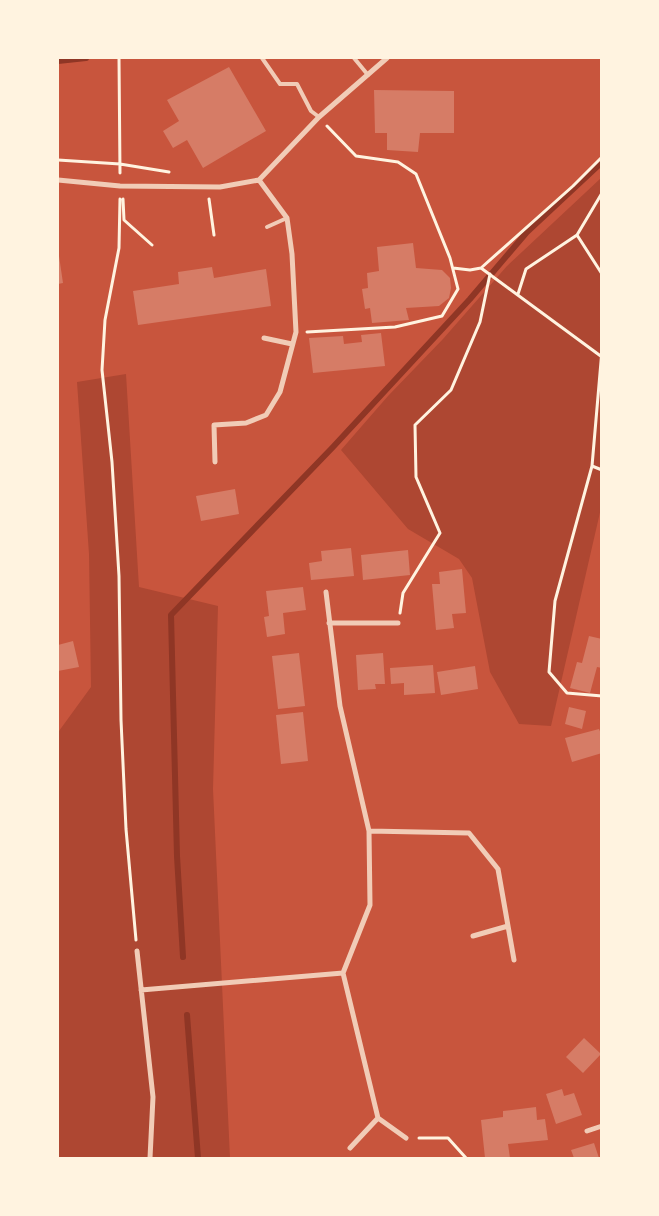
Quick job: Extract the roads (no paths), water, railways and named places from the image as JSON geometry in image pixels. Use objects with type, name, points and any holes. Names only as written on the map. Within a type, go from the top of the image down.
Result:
[{"type":"street","points":[[58,180],[123,186],[220,186],[259,180],[319,117],[387,58]]},
{"type":"street","points":[[215,462],[214,425],[246,423],[266,415],[280,392],[296,332],[292,254],[287,218],[259,180]]},
{"type":"street","points":[[264,338],[292,344]]},
{"type":"street","points":[[326,592],[340,706],[369,830],[370,905],[343,973],[378,1118],[406,1138]]},
{"type":"street","points":[[329,623],[398,623]]},
{"type":"street","points":[[369,830],[469,833],[498,869],[514,960]]},
{"type":"street","points":[[473,936],[508,926]]},
{"type":"street","points":[[137,951],[153,1097],[150,1158]]},
{"type":"street","points":[[141,990],[343,973]]},
{"type":"street","points":[[350,1148],[378,1118]]},
{"type":"street","points":[[587,1130],[602,1126]]},
{"type":"lane","points":[[262,58],[280,84],[298,84],[311,111],[319,117]]},
{"type":"lane","points":[[354,58],[368,75]]},
{"type":"lane","points":[[267,226],[287,218]]},
{"type":"waterway","points":[[58,61],[86,58]]},
{"type":"waterway","points":[[183,957],[177,856],[171,615],[333,447],[470,299],[527,232],[602,162]]},
{"type":"waterway","points":[[187,1015],[198,1158]]}]
